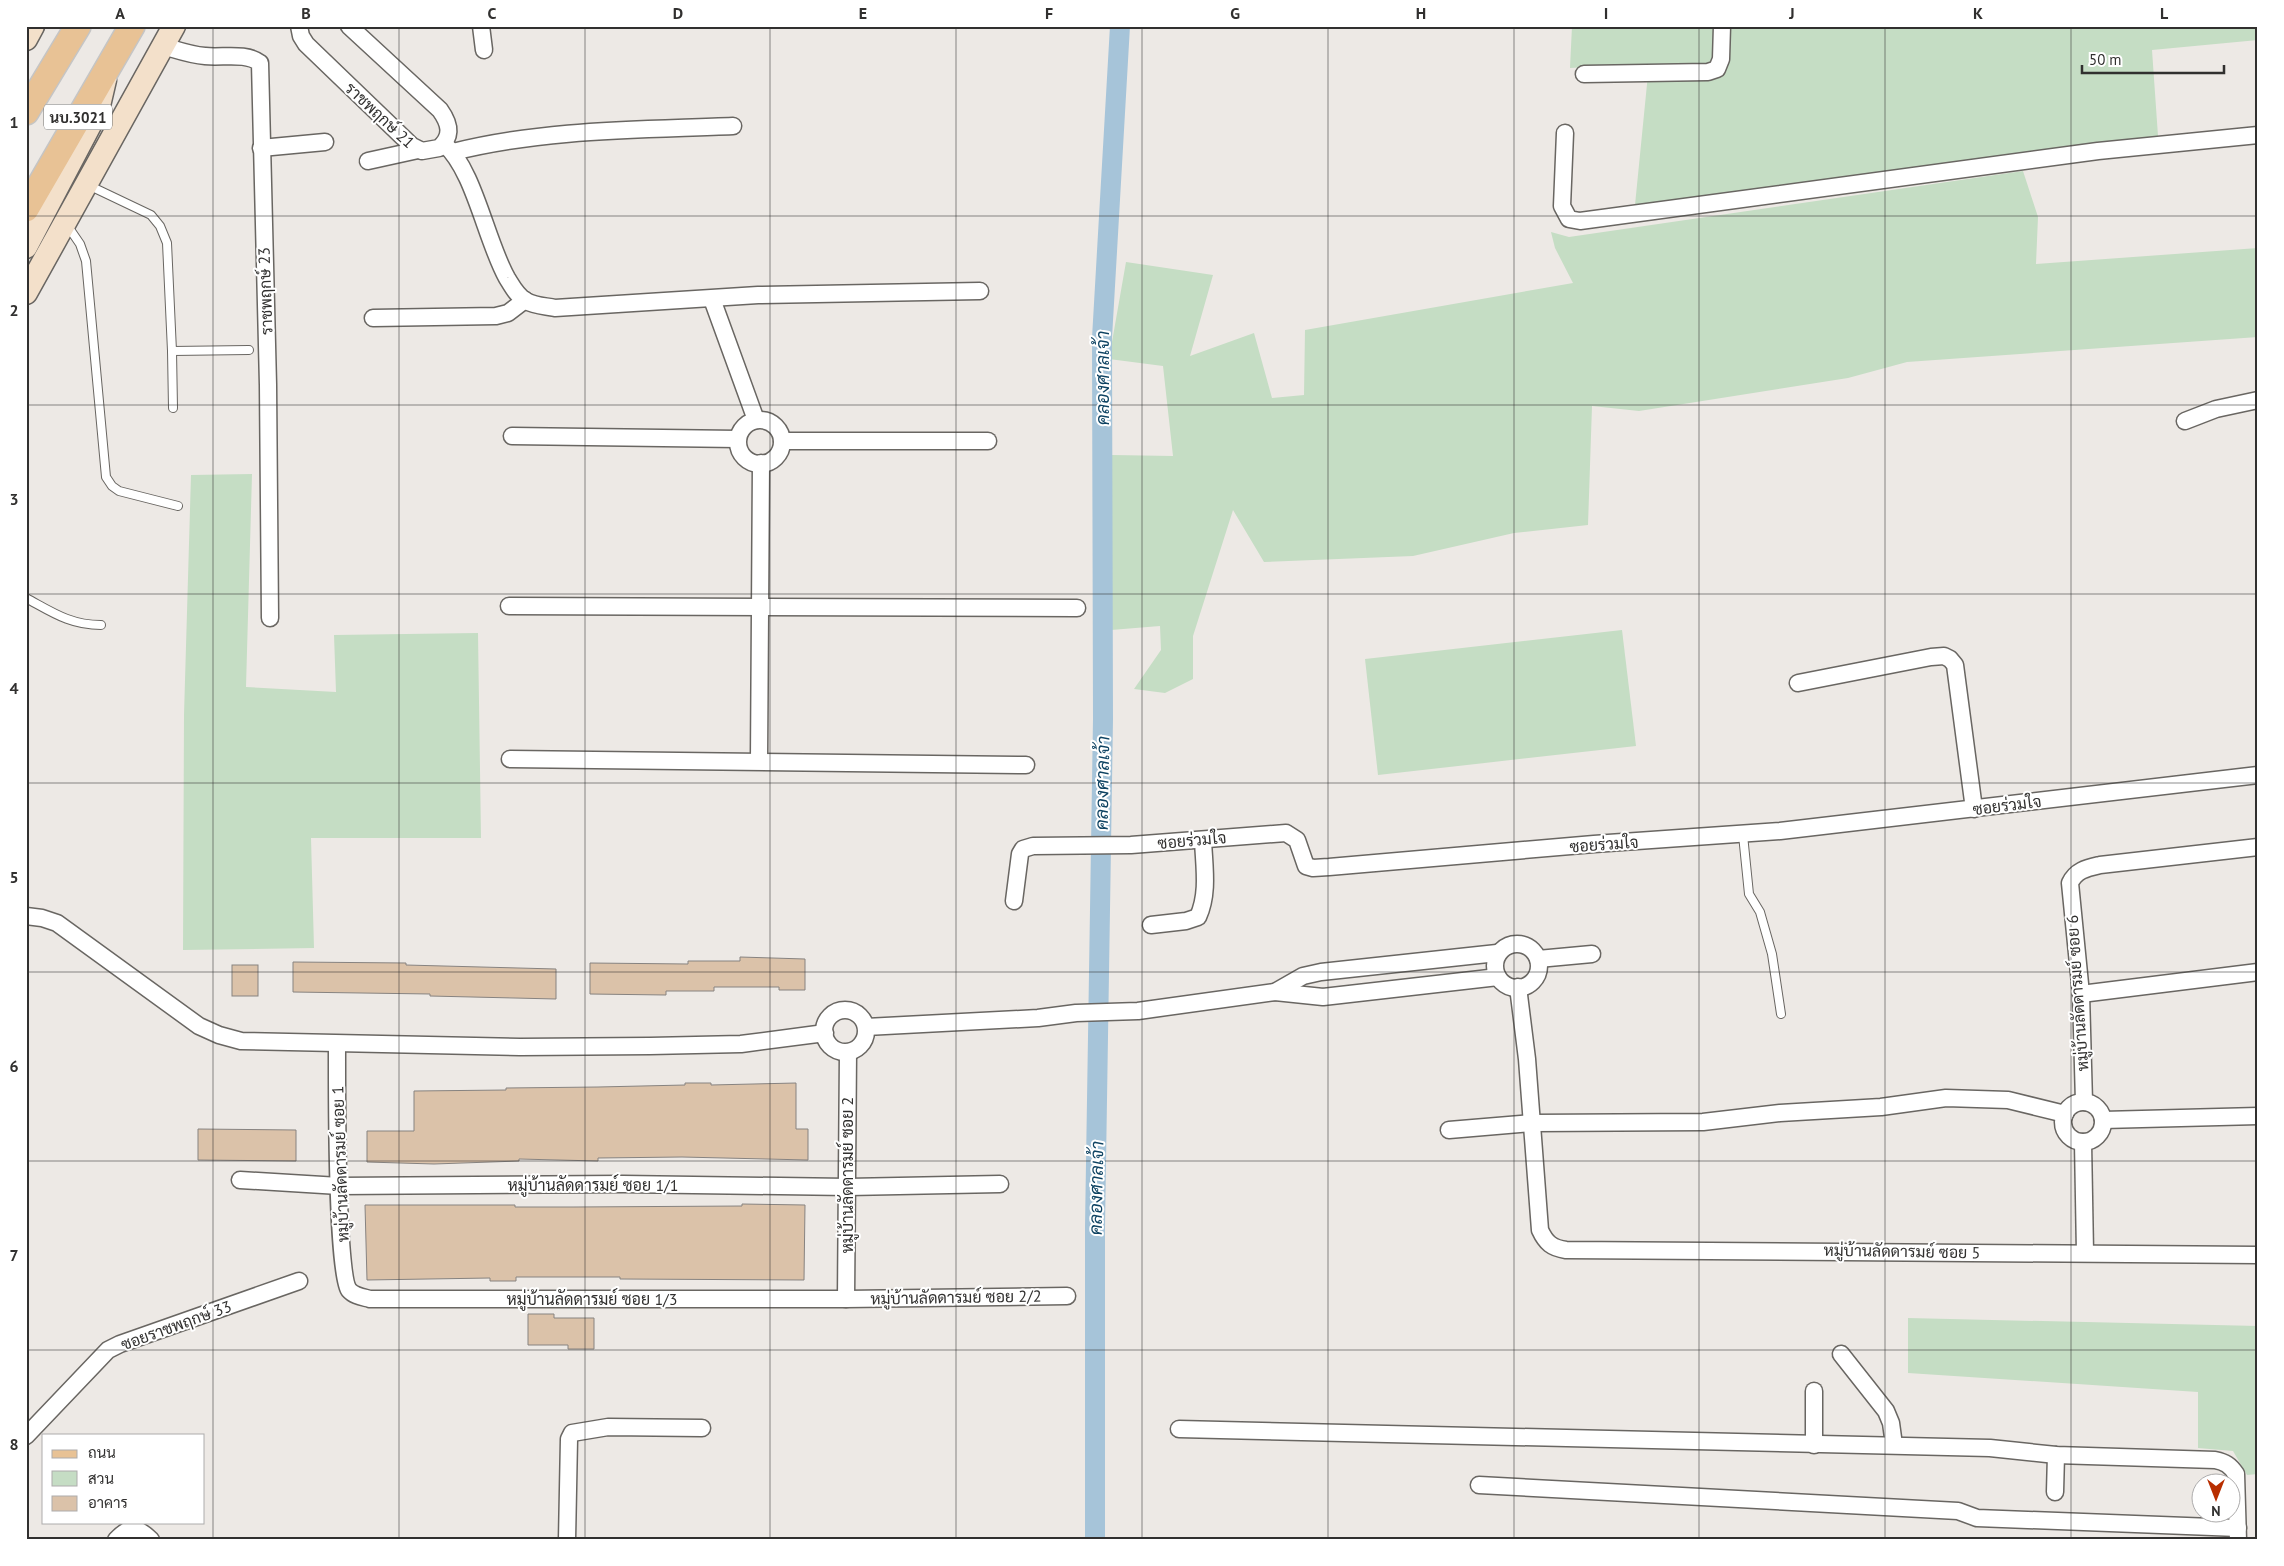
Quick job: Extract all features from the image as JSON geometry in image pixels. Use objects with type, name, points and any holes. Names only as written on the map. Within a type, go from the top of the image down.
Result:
[{"type":"main road","points":[[26,39],[33,26]]},
{"type":"main road","name":"นบ.3021","points":[[26,112],[78,26]]},
{"type":"main road","name":"นบ.3021","points":[[26,209],[108,64],[132,26]]},
{"type":"main road","name":"นบ.3021","points":[[26,293],[174,26]]},
{"type":"main road","points":[[26,246],[98,110],[108,64]]},
{"type":"street","name":"ราชพฤกษ์ 21","points":[[300,26],[301,36],[306,44],[418,150],[432,151],[571,133],[733,126]]},
{"type":"street","points":[[350,26],[440,110],[449,126],[449,148],[466,176],[501,267],[515,291],[525,300],[535,305],[556,308],[758,295],[980,291]]},
{"type":"street","points":[[481,26],[484,50]]},
{"type":"street","points":[[1584,74],[1708,72],[1717,69],[1721,59],[1722,26]]},
{"type":"street","name":"ราชพฤกษ์ 23","points":[[163,46],[206,56],[246,58],[260,63],[268,375],[270,618]]},
{"type":"street","points":[[1565,133],[1562,206],[1569,219],[1580,221],[2098,151],[2258,135]]},
{"type":"street","points":[[261,148],[325,142]]},
{"type":"street","points":[[368,161],[418,150]]},
{"type":"street","points":[[712,298],[756,420]]},
{"type":"street","points":[[373,318],[496,316],[508,313],[525,300]]},
{"type":"street","points":[[2185,421],[2216,409],[2258,400]]},
{"type":"street","points":[[756,420],[771,423],[776,428],[782,441],[776,456],[769,461],[761,463],[749,460],[744,456],[740,452],[738,440],[744,427],[756,420]]},
{"type":"street","points":[[512,436],[738,440]]},
{"type":"street","points":[[782,441],[988,441]]},
{"type":"street","points":[[759,761],[761,463]]},
{"type":"street","points":[[509,606],[1077,608]]},
{"type":"street","points":[[1798,683],[1930,657],[1944,656],[1950,659],[1956,665],[1974,809]]},
{"type":"street","points":[[510,759],[1026,765]]},
{"type":"street","name":"ซอยร่วมใจ","points":[[1014,901],[1020,854],[1023,849],[1033,846],[1132,845],[1286,833],[1297,840],[1303,861],[1306,866],[1313,868],[1594,844],[1744,835],[2258,775]]},
{"type":"street","points":[[1151,925],[1186,921],[1198,917],[1203,906],[1206,891],[1203,840]]},
{"type":"street","name":"หมู่บ้านลัดดารมย์ ซอย 6","points":[[2084,1102],[2081,994],[2070,883],[2077,872],[2100,865],[2258,847]]},
{"type":"street","points":[[26,916],[42,918],[70,931],[199,1026],[219,1035],[241,1041],[520,1047],[668,1046],[741,1044],[824,1033]]},
{"type":"street","points":[[1275,992],[1303,976],[1321,972],[1497,954],[1510,945],[1518,944],[1527,946],[1534,952],[1538,960],[1536,975],[1532,981],[1518,987],[1507,985],[1498,977],[1495,963],[1497,954]]},
{"type":"street","points":[[1538,960],[1592,954]]},
{"type":"street","points":[[2081,994],[2258,972]]},
{"type":"street","points":[[866,1027],[1038,1018],[1076,1013],[1138,1010],[1275,992],[1322,997],[1498,977]]},
{"type":"street","points":[[1518,987],[1533,1123]]},
{"type":"street","points":[[846,1010],[862,1018],[866,1027],[866,1035],[862,1044],[848,1052],[831,1047],[824,1033],[830,1017],[846,1010]]},
{"type":"street","name":"หมู่บ้านลัดดารมย์ ซอย 1","points":[[337,1044],[338,1186],[346,1283]]},
{"type":"street","name":"หมู่บ้านลัดดารมย์ ซอย 2","points":[[846,1299],[848,1052]]},
{"type":"street","points":[[1448,1130],[1533,1123],[1703,1122],[1780,1113],[1881,1107],[1946,1098],[2008,1100],[2065,1114]]},
{"type":"street","points":[[2084,1102],[2097,1108],[2103,1120],[2100,1133],[2090,1141],[2083,1142],[2071,1138],[2064,1126],[2065,1114],[2073,1105],[2084,1102]]},
{"type":"street","points":[[2103,1120],[2258,1116]]},
{"type":"street","name":"หมู่บ้านลัดดารมย์ ซอย 5","points":[[1533,1123],[1540,1230],[1547,1243],[1555,1249],[2258,1255]]},
{"type":"street","points":[[2083,1142],[2085,1253]]},
{"type":"street","name":"หมู่บ้านลัดดารมย์ ซอย 1/1","points":[[240,1180],[338,1186],[623,1184],[848,1187],[1000,1184]]},
{"type":"street","name":"ซอยราชพฤกษ์ 33","points":[[26,1436],[108,1350],[120,1344],[299,1281]]},
{"type":"street","name":"หมู่บ้านลัดดารมย์ ซอย 1/3","points":[[346,1283],[349,1290],[356,1296],[370,1299],[846,1299]]},
{"type":"street","name":"หมู่บ้านลัดดารมย์ ซอย 2/2","points":[[846,1299],[1067,1296]]},
{"type":"street","points":[[1842,1354],[1886,1411],[1891,1423],[1894,1445]]},
{"type":"street","points":[[1814,1391],[1814,1445]]},
{"type":"street","points":[[567,1540],[569,1439],[572,1433],[608,1427],[702,1428]]},
{"type":"street","points":[[1179,1429],[1990,1448],[2056,1455],[2225,1462],[2232,1467],[2236,1474],[2238,1534],[1977,1518],[1958,1511],[1479,1485]]},
{"type":"street","points":[[2055,1492],[2056,1455]]},
{"type":"street","points":[[116,1540],[123,1532],[135,1529],[141,1530],[151,1540]]},
{"type":"lane","points":[[86,184],[151,215],[160,226],[167,243],[173,408]]},
{"type":"lane","points":[[65,222],[80,244],[86,261],[106,477],[112,486],[119,491],[178,506]]},
{"type":"lane","points":[[172,351],[249,350]]},
{"type":"lane","points":[[26,598],[64,619],[82,625],[101,625]]},
{"type":"lane","points":[[1744,835],[1749,894],[1760,912],[1772,954],[1781,1014]]},
{"type":"green space","points":[[1572,26],[2258,26],[2258,40],[2152,50],[2158,136],[1635,205],[1649,64],[1570,68]]},
{"type":"green space","points":[[2023,171],[2038,217],[2036,264],[2258,248],[2258,337],[1907,362],[1848,378],[1639,411],[1592,406],[1588,525],[1514,533],[1413,556],[1264,562],[1233,510],[1193,636],[1193,679],[1165,693],[1134,689],[1161,650],[1160,626],[1111,630],[1112,455],[1173,456],[1163,366],[1109,359],[1126,262],[1213,275],[1190,356],[1254,333],[1272,398],[1304,395],[1305,330],[1573,283],[1555,248],[1551,232],[1569,237]]},
{"type":"green space","points":[[252,474],[246,687],[336,692],[334,635],[478,633],[481,838],[311,838],[314,948],[183,950],[184,715],[191,475]]},
{"type":"green space","points":[[1622,630],[1636,746],[1378,775],[1365,659]]},
{"type":"green space","points":[[1908,1318],[2258,1326],[2258,1474],[2247,1475],[2233,1451],[2198,1448],[2198,1392],[1908,1373]]},
{"type":"building","points":[[740,957],[805,959],[805,990],[779,990],[779,987],[714,987],[714,991],[666,991],[666,995],[590,994],[590,963],[688,964],[688,961],[740,961]]},
{"type":"building","points":[[293,962],[406,963],[406,965],[556,969],[556,999],[430,996],[430,994],[293,992]]},
{"type":"building","points":[[232,965],[258,965],[258,996],[232,996]]},
{"type":"building","points":[[685,1083],[711,1083],[711,1085],[796,1083],[796,1129],[808,1129],[808,1160],[682,1157],[598,1158],[598,1161],[519,1159],[519,1161],[434,1164],[367,1162],[367,1131],[414,1131],[414,1091],[685,1085]]},
{"type":"building","points":[[198,1129],[296,1130],[296,1161],[198,1160]]},
{"type":"building","points":[[742,1204],[805,1205],[804,1280],[516,1277],[516,1281],[490,1281],[490,1278],[367,1280],[365,1205],[574,1207],[742,1206]]},
{"type":"building","points":[[528,1314],[554,1314],[554,1318],[594,1318],[594,1349],[568,1349],[568,1345],[528,1345]]},
{"type":"waterway","name":"คลองศาลเจ้า","points":[[1095,1540],[1095,1227],[1103,719],[1102,338],[1120,26]]}]
